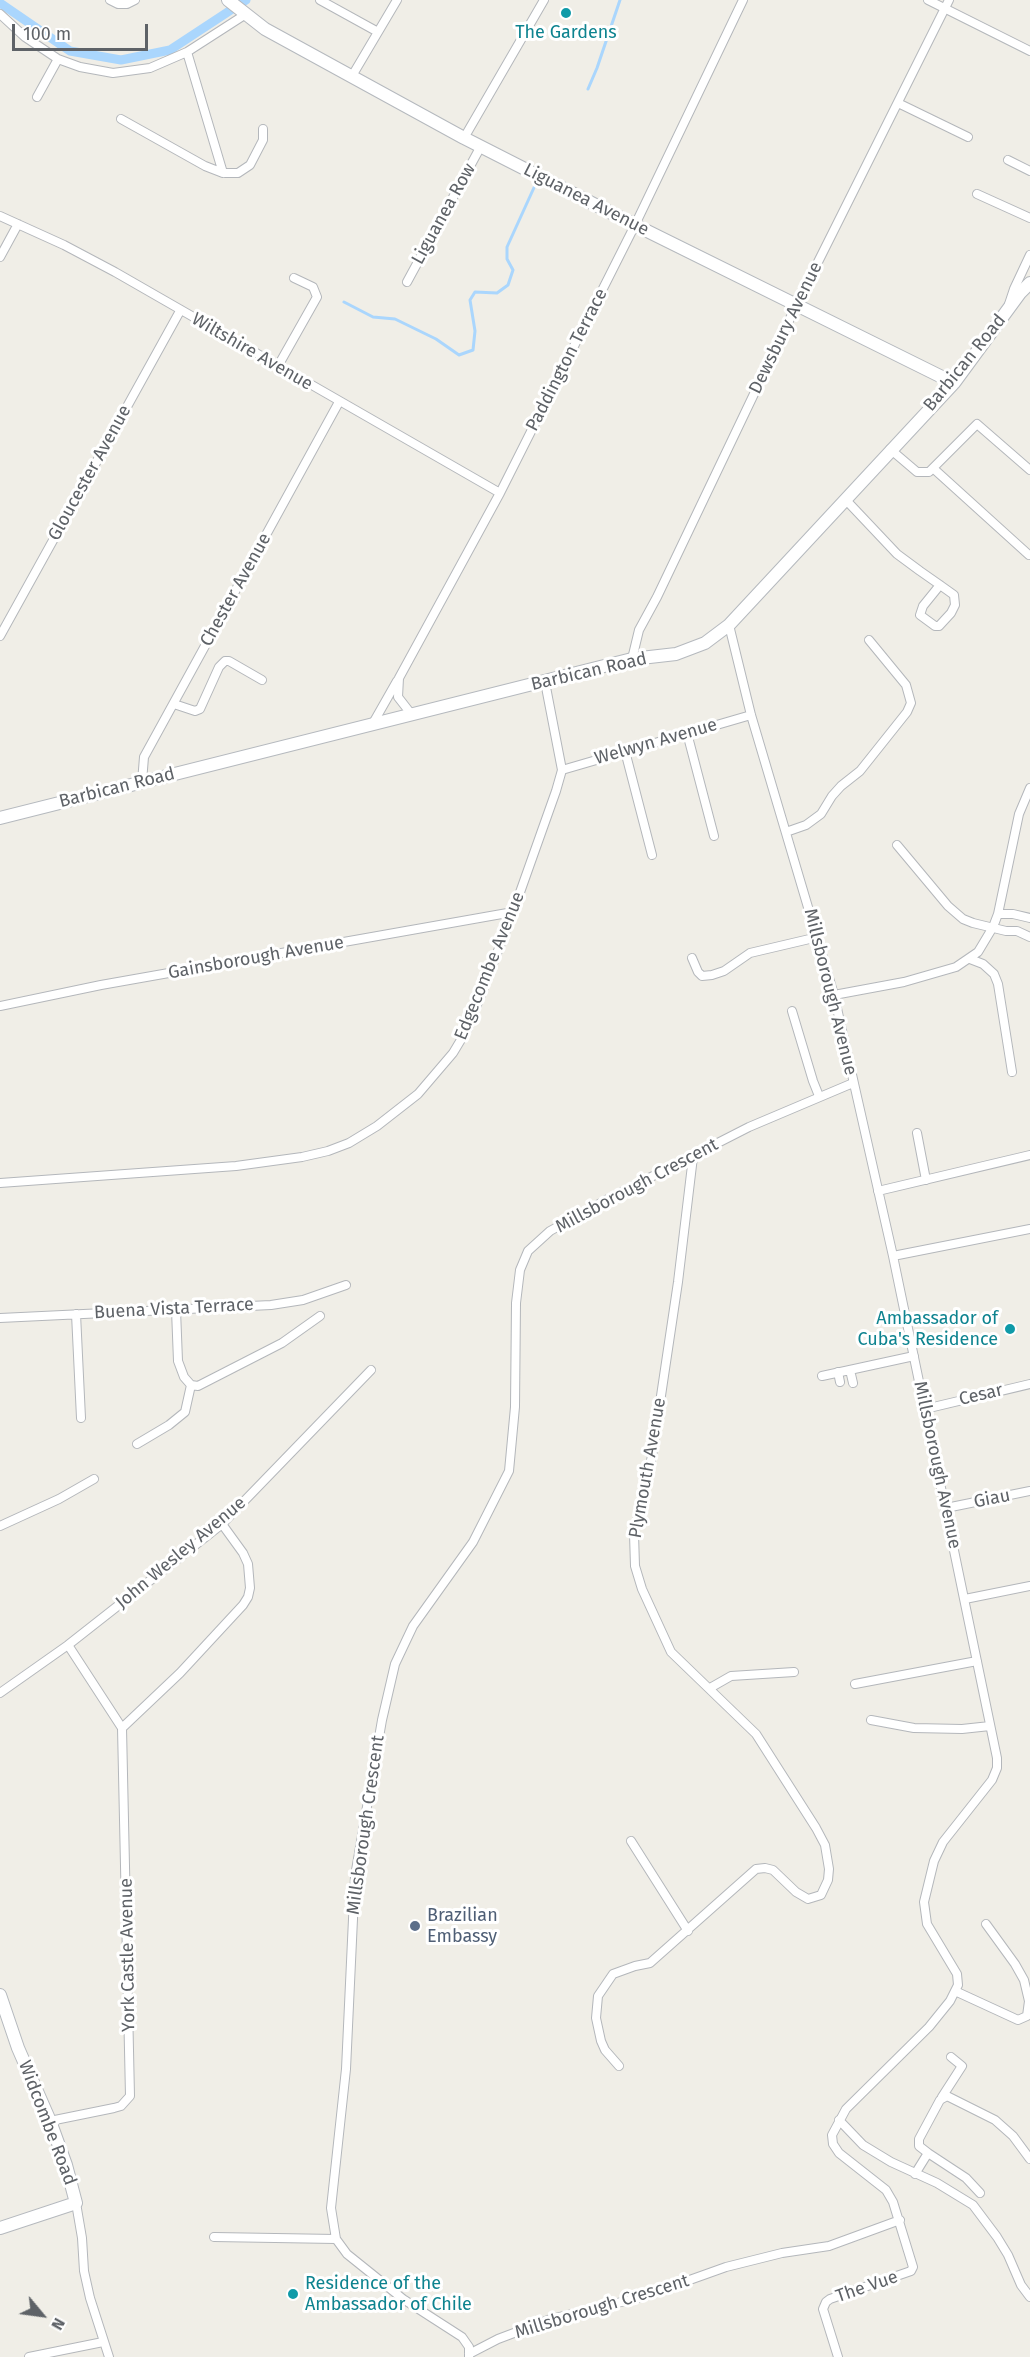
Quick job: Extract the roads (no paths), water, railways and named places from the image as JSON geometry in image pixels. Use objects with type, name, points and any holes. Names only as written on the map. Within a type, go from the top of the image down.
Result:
[{"type":"main road","name":"Liguanea Avenue","points":[[228,0],[265,29],[464,138],[954,383]]},
{"type":"main road","name":"Barbican Road","points":[[0,818],[632,659],[676,654],[714,638],[729,625],[954,383],[1030,283]]},
{"type":"main road","name":"Widcombe Road","points":[[0,1995],[18,2048],[50,2121],[66,2165],[76,2203]]},
{"type":"main road","points":[[0,2228],[76,2203]]},
{"type":"street","points":[[110,0],[118,4],[127,4],[135,0]]},
{"type":"street","points":[[320,0],[378,32]]},
{"type":"street","points":[[352,76],[397,0]]},
{"type":"street","points":[[464,138],[544,0]]},
{"type":"street","name":"Paddington Terrace","points":[[372,725],[500,493],[635,225],[743,0]]},
{"type":"street","points":[[928,0],[947,4],[1030,51]]},
{"type":"street","name":"Dewsbury Avenue","points":[[632,659],[639,630],[796,306],[947,4]]},
{"type":"street","points":[[0,14],[26,37],[58,59],[80,67],[113,73],[150,69],[187,52],[245,13]]},
{"type":"street","points":[[187,52],[223,173]]},
{"type":"street","points":[[37,97],[58,59]]},
{"type":"street","points":[[898,103],[968,137]]},
{"type":"street","points":[[121,119],[205,166],[223,173],[238,173],[249,165],[261,146],[262,129]]},
{"type":"street","name":"Liguanea Row","points":[[407,282],[481,146]]},
{"type":"street","points":[[1008,160],[1030,171]]},
{"type":"street","points":[[977,194],[1030,218]]},
{"type":"street","name":"Wiltshire Avenue","points":[[0,216],[64,244],[500,493]]},
{"type":"street","points":[[0,257],[18,224]]},
{"type":"street","points":[[1007,311],[1014,289],[1030,255]]},
{"type":"street","points":[[278,366],[317,297],[313,287],[294,278]]},
{"type":"street","name":"Gloucester Avenue","points":[[0,636],[180,311]]},
{"type":"street","name":"Chester Avenue","points":[[142,782],[144,757],[339,402]]},
{"type":"street","points":[[891,449],[917,472],[923,473],[934,469],[977,424],[1030,470]]},
{"type":"street","points":[[934,469],[1029,555]]},
{"type":"street","points":[[845,499],[897,554],[954,595],[955,605],[939,626],[934,626],[920,615],[923,606],[940,585]]},
{"type":"street","name":"Millsborough Avenue","points":[[729,625],[751,715],[834,995],[950,1507],[997,1768],[992,1780],[943,1842],[934,1861],[924,1902],[927,1924],[957,1974],[958,1985],[955,1991]]},
{"type":"street","points":[[786,832],[806,825],[821,813],[837,791],[861,771],[907,712],[911,703],[906,685],[869,640]]},
{"type":"street","points":[[174,704],[195,711],[200,709],[219,667],[225,661],[229,661],[262,680]]},
{"type":"street","points":[[399,678],[398,697],[412,715]]},
{"type":"street","name":"Edgecombe Avenue","points":[[0,1183],[236,1166],[302,1157],[349,1143],[377,1126],[416,1096],[453,1053],[468,1028],[513,912],[562,770],[545,682]]},
{"type":"street","name":"Welwyn Avenue","points":[[562,770],[751,715]]},
{"type":"street","points":[[687,733],[714,836]]},
{"type":"street","points":[[625,751],[652,855]]},
{"type":"street","points":[[834,995],[904,982],[956,967],[978,952],[998,914],[1019,814],[1030,788]]},
{"type":"street","points":[[897,845],[948,906],[973,923],[1030,937]]},
{"type":"street","name":"Gainsborough Avenue","points":[[0,1006],[101,985],[513,912]]},
{"type":"street","points":[[998,914],[1013,914],[1030,918]]},
{"type":"street","points":[[692,958],[702,976],[712,975],[750,953],[818,937]]},
{"type":"street","points":[[970,958],[983,964],[994,974],[998,984],[1012,1072]]},
{"type":"street","points":[[792,1011],[819,1096]]},
{"type":"street","name":"Millsborough Crescent","points":[[469,2356],[469,2348],[462,2337],[403,2299],[357,2262],[336,2239],[331,2208],[346,2069],[355,1876],[382,1720],[395,1664],[413,1626],[474,1542],[509,1471],[515,1407],[516,1303],[520,1270],[528,1251],[550,1231],[749,1127],[853,1083]]},
{"type":"street","points":[[916,1133],[926,1180]]},
{"type":"street","points":[[878,1191],[1030,1155]]},
{"type":"street","name":"Plymouth Avenue","points":[[619,2066],[605,2050],[597,2030],[596,2018],[598,1996],[613,1974],[650,1963],[756,1869],[773,1870],[796,1892],[808,1899],[821,1894],[828,1880],[830,1869],[825,1845],[816,1828],[756,1734],[711,1688],[671,1652],[642,1589],[633,1549],[633,1534],[652,1456],[693,1157]]},
{"type":"street","points":[[893,1256],[1030,1229]]},
{"type":"street","name":"Buena Vista Terrace","points":[[0,1318],[289,1302],[303,1300],[346,1285]]},
{"type":"street","points":[[176,1310],[178,1361],[184,1377],[191,1385],[198,1386],[208,1383],[282,1343],[320,1316]]},
{"type":"street","points":[[76,1314],[81,1418]]},
{"type":"street","points":[[822,1376],[914,1356]]},
{"type":"street","name":"John Wesley Avenue","points":[[0,1693],[68,1645],[222,1524],[370,1370]]},
{"type":"street","points":[[850,1370],[853,1383]]},
{"type":"street","points":[[838,1372],[840,1382]]},
{"type":"street","name":"Cesar","points":[[928,1408],[1030,1384]]},
{"type":"street","points":[[137,1444],[169,1425],[185,1412],[191,1385]]},
{"type":"street","points":[[0,1526],[94,1479]]},
{"type":"street","name":"Giau","points":[[950,1507],[1030,1491]]},
{"type":"street","points":[[68,1645],[122,1728],[180,1673],[248,1597],[250,1588],[248,1564],[243,1553],[222,1524]]},
{"type":"street","points":[[965,1599],[1030,1586]]},
{"type":"street","points":[[855,1684],[977,1661]]},
{"type":"street","points":[[711,1688],[731,1676],[794,1672]]},
{"type":"street","points":[[871,1720],[924,1728],[990,1726]]},
{"type":"street","name":"York Castle Avenue","points":[[50,2121],[121,2106],[130,2096],[122,1728]]},
{"type":"street","points":[[631,1840],[688,1931]]},
{"type":"street","points":[[900,2220],[886,2190],[839,2153],[833,2144],[832,2135],[838,2120],[862,2091],[896,2062],[929,2027],[955,1991],[1018,2020],[1027,2016],[1029,2001],[1024,1980],[1016,1964],[986,1924]]},
{"type":"street","points":[[951,2057],[961,2062],[962,2066],[942,2097],[918,2143],[928,2153],[966,2178],[980,2193]]},
{"type":"street","points":[[942,2097],[953,2098],[995,2120],[1013,2136],[1030,2159]]},
{"type":"street","points":[[838,2120],[863,2145],[915,2174],[937,2183],[973,2205],[1002,2246],[1021,2285],[1030,2297]]},
{"type":"street","points":[[915,2174],[928,2153]]},
{"type":"street","name":"Widcombe Road","points":[[76,2203],[82,2238],[84,2271],[109,2357]]},
{"type":"street","name":"Millsborough Crescent","points":[[469,2356],[498,2339],[551,2319],[642,2297],[726,2267],[782,2253],[844,2242],[900,2220]]},
{"type":"street","name":"The Vue","points":[[838,2357],[824,2309],[826,2302],[911,2271],[913,2264],[900,2220]]},
{"type":"street","points":[[214,2237],[336,2239]]},
{"type":"street","points":[[29,2357],[103,2342]]},
{"type":"waterway","points":[[0,3],[70,51],[121,60],[170,50],[246,0]]},
{"type":"waterway","points":[[588,89],[620,0]]},
{"type":"waterway","points":[[344,302],[373,317],[395,319],[436,339],[459,355],[473,350],[475,331],[470,300],[475,292],[497,293],[508,285],[513,270],[507,259],[507,247],[537,181]]},
{"type":"place","name":"The Gardens","points":[[566,13]]},
{"type":"place","name":"Ambassador of Cuba's Residence","points":[[1010,1329]]},
{"type":"place","name":"Brazilian Embassy","points":[[415,1926]]},
{"type":"place","name":"Residence of the Ambassador of Chile","points":[[293,2294]]}]
